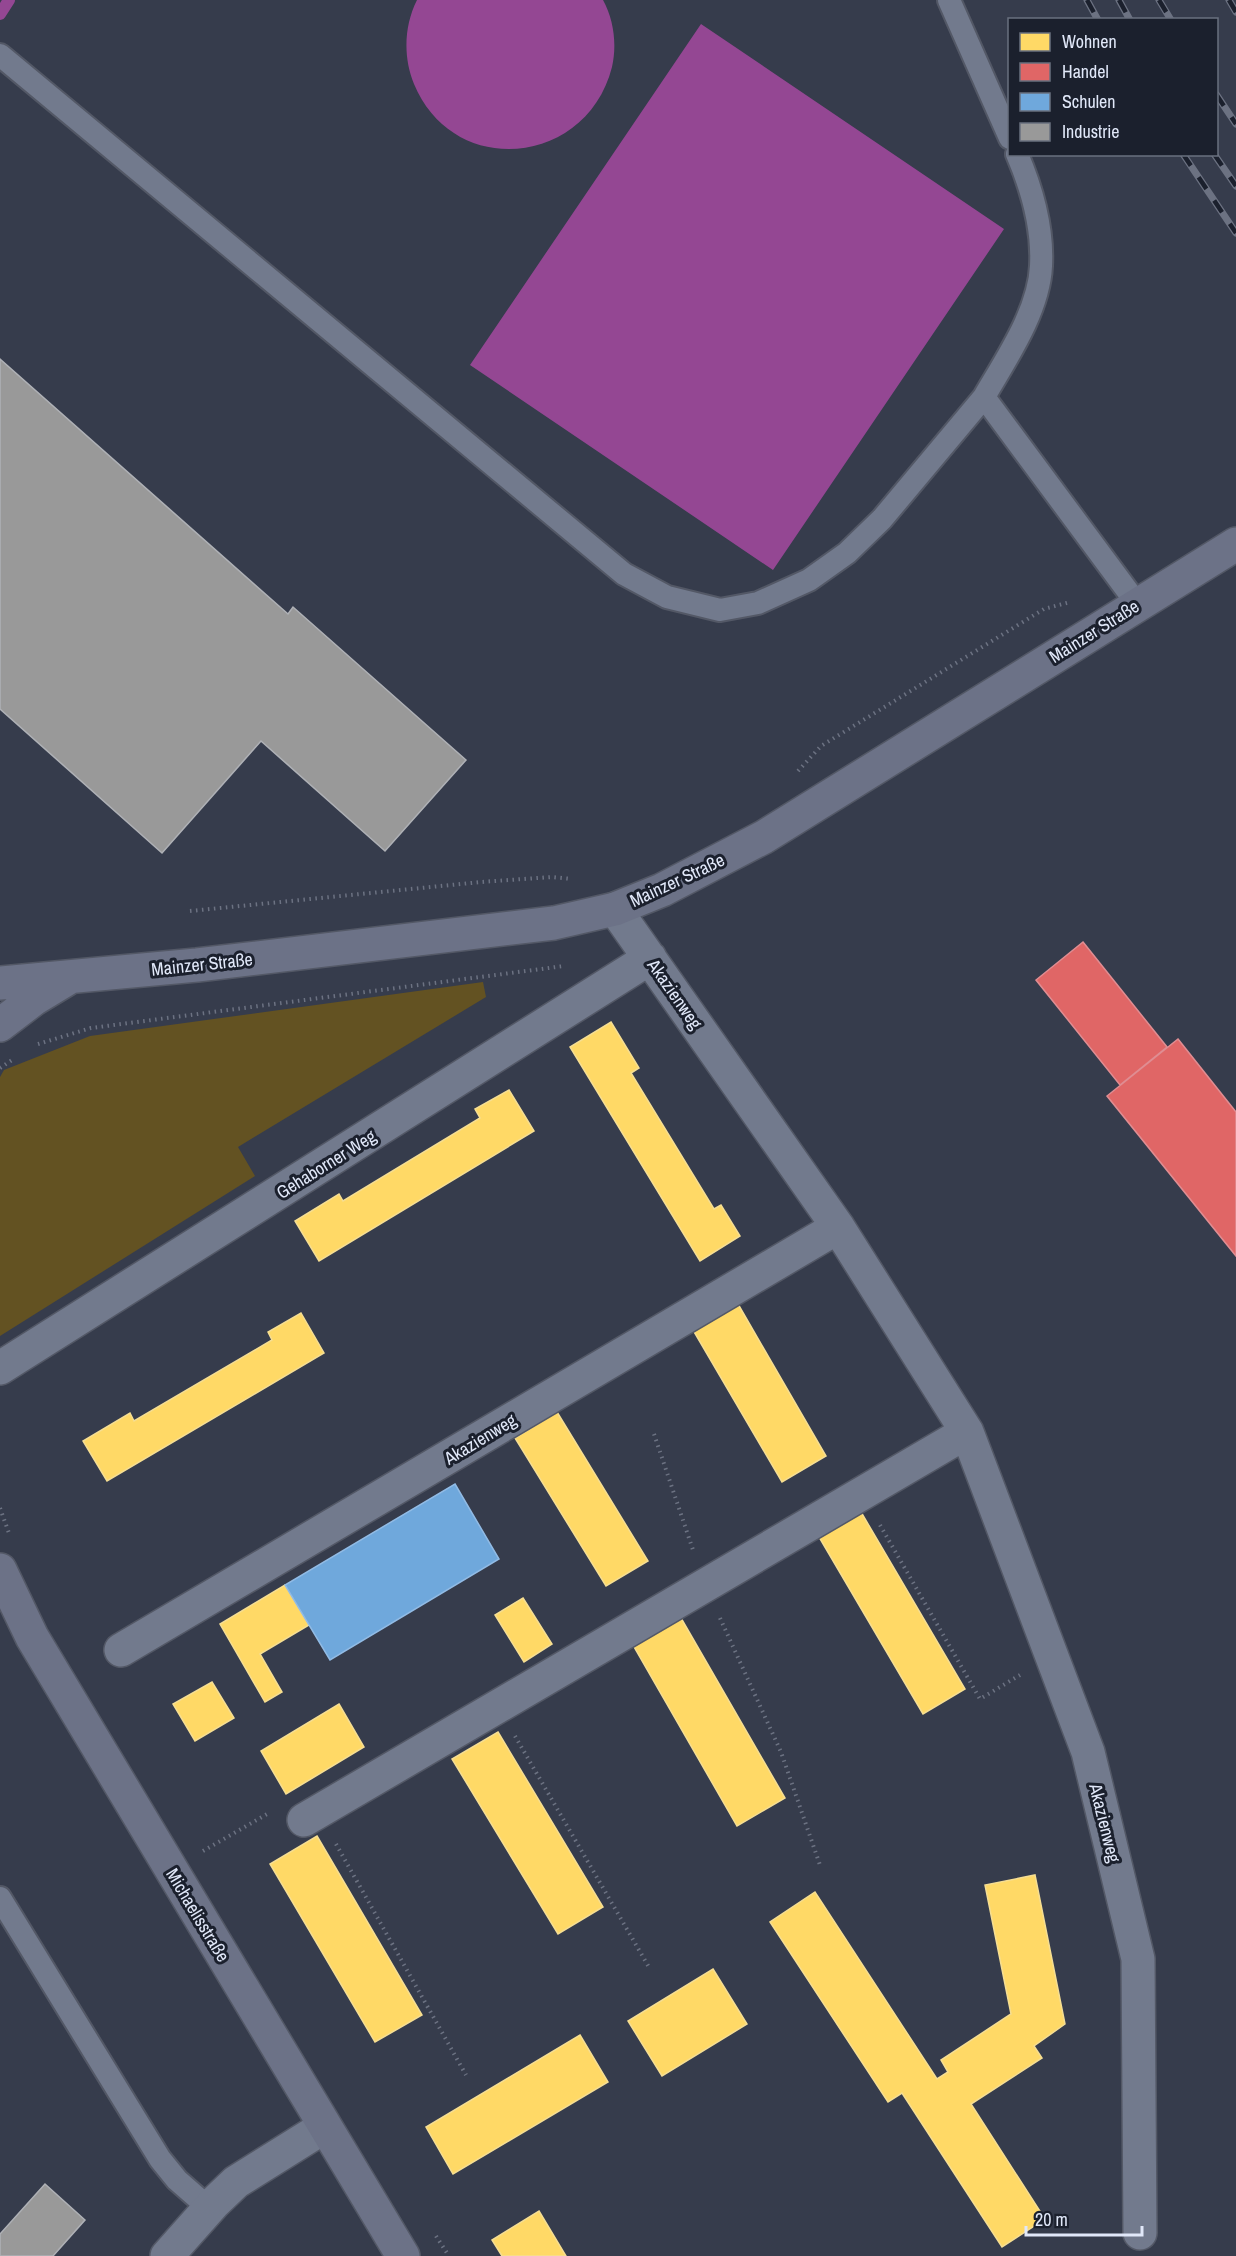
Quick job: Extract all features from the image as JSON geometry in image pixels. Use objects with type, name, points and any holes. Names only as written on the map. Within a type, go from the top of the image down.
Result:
[{"type":"main road","name":"Mainzer Straße","points":[[0,983],[197,965],[543,924],[615,909],[662,890],[764,837],[1236,544]]},
{"type":"main road","points":[[0,1025],[34,999],[71,976]]},
{"type":"main road","name":"Michaelisstraße","points":[[0,1570],[32,1637],[403,2256]]},
{"type":"street","name":"Akazienweg","points":[[615,909],[838,1227],[967,1432],[1088,1752],[1138,1959],[1140,2233]]},
{"type":"street","name":"Gehaborner Weg","points":[[0,1368],[650,958]]},
{"type":"street","name":"Akazienweg","points":[[121,1650],[838,1227]]},
{"type":"street","points":[[311,1816],[967,1432]]},
{"type":"street","points":[[166,2256],[236,2182],[324,2127]]},
{"type":"lane","points":[[949,0],[1008,133]]},
{"type":"lane","points":[[8,62],[624,574],[667,597],[720,610],[758,603],[809,580],[847,553],[882,519],[984,397],[1018,339],[1033,303],[1041,267],[1034,201],[1018,156]]},
{"type":"lane","points":[[984,397],[1138,604]]},
{"type":"lane","points":[[0,1898],[160,2159],[177,2180],[209,2208]]},
{"type":"path","points":[[792,777],[821,746],[1044,609],[1077,600]]},
{"type":"path","points":[[190,911],[481,882],[552,877],[580,881]]},
{"type":"path","points":[[32,1045],[91,1028],[560,968]]},
{"type":"path","points":[[0,1068],[16,1057]]},
{"type":"path","points":[[654,1434],[705,1586],[781,1752],[821,1868]]},
{"type":"path","points":[[862,1494],[980,1699],[1052,1656]]},
{"type":"path","points":[[497,1707],[650,1969]]},
{"type":"path","points":[[171,1870],[292,1800],[311,1816],[466,2075]]},
{"type":"shaded area","points":[[417,0],[603,0],[614,33],[614,50],[612,67],[598,100],[576,125],[549,141],[519,149],[488,147],[458,136],[433,115],[410,74],[407,31]]},
{"type":"shaded area","points":[[701,24],[1004,229],[773,570],[470,365]]},
{"type":"shaded area","points":[[483,982],[486,997],[238,1147],[255,1176],[0,1336],[0,1077],[4,1070],[90,1036]]},
{"type":"building: Wohnen","points":[[611,1022],[639,1068],[631,1073],[714,1209],[721,1205],[740,1236],[700,1261],[570,1047]]},
{"type":"building: Wohnen","points":[[509,1090],[534,1131],[319,1261],[295,1221],[339,1194],[343,1201],[480,1118],[475,1109]]},
{"type":"building: Wohnen","points":[[738,1304],[826,1456],[782,1482],[693,1330]]},
{"type":"building: Wohnen","points":[[301,1313],[324,1353],[107,1481],[83,1441],[130,1413],[134,1421],[272,1340],[268,1332]]},
{"type":"building: Wohnen","points":[[557,1412],[648,1561],[606,1586],[515,1438]]},
{"type":"building: Wohnen","points":[[861,1512],[965,1689],[923,1714],[819,1537]]},
{"type":"building: Wohnen","points":[[285,1585],[309,1625],[260,1654],[282,1692],[265,1702],[220,1624]]},
{"type":"building: Wohnen","points":[[523,1598],[552,1644],[524,1662],[495,1615]]},
{"type":"building: Wohnen","points":[[681,1618],[785,1798],[737,1826],[633,1645]]},
{"type":"building: Wohnen","points":[[212,1682],[234,1718],[195,1741],[173,1704]]},
{"type":"building: Wohnen","points":[[339,1704],[364,1747],[286,1794],[261,1751]]},
{"type":"building: Wohnen","points":[[498,1732],[603,1907],[558,1934],[452,1759]]},
{"type":"building: Wohnen","points":[[317,1836],[422,2015],[375,2042],[270,1864]]},
{"type":"building: Wohnen","points":[[1035,1875],[1065,2024],[1034,2046],[1042,2058],[971,2104],[1045,2219],[1002,2247],[902,2093],[888,2102],[770,1922],[815,1892],[937,2079],[948,2072],[941,2060],[1011,2014],[985,1885]]},
{"type":"building: Wohnen","points":[[713,1969],[747,2024],[662,2076],[628,2021]]},
{"type":"building: Wohnen","points":[[580,2035],[608,2082],[453,2174],[426,2127]]},
{"type":"building: Wohnen","points":[[539,2211],[566,2256],[502,2256],[492,2240]]},
{"type":"building: Handel","points":[[1083,942],[1167,1047],[1120,1085],[1036,980]]},
{"type":"building: Handel","points":[[1178,1039],[1236,1112],[1236,1256],[1107,1096]]},
{"type":"building: Schulen","points":[[455,1484],[499,1559],[330,1660],[285,1585]]},
{"type":"building: Industrie","points":[[0,359],[288,614],[293,607],[466,760],[385,851],[261,741],[162,853],[0,709]]},
{"type":"building: Industrie","points":[[45,2184],[85,2220],[53,2256],[0,2256],[0,2234]]},
{"type":"waterway","points":[[0,14],[9,0]]},
{"type":"railway","points":[[1087,0],[1097,18]]},
{"type":"railway","points":[[1119,0],[1129,18]]},
{"type":"railway","points":[[1159,0],[1170,18]]},
{"type":"railway","points":[[1229,0],[1236,12]]},
{"type":"railway","points":[[1218,97],[1236,124]]},
{"type":"railway","points":[[1184,156],[1236,233]]},
{"type":"railway","points":[[1215,156],[1236,186]]}]
